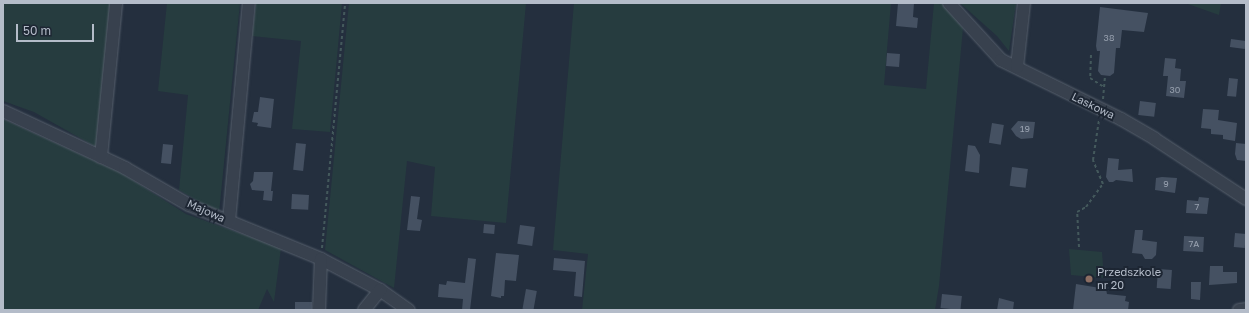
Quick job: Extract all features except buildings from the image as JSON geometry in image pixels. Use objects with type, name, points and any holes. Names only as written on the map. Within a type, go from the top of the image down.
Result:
[{"type":"street","points":[[101,157],[116,3]]},
{"type":"street","points":[[229,221],[249,3]]},
{"type":"street","name":"Laskowa","points":[[949,3],[1001,60],[1121,119],[1155,139],[1246,199]]},
{"type":"street","points":[[1017,67],[1024,3]]},
{"type":"street","name":"Majowa","points":[[3,111],[125,168],[189,205],[321,259],[380,290],[409,310]]},
{"type":"street","points":[[319,310],[321,259]]},
{"type":"street","points":[[364,310],[380,290]]},
{"type":"street","points":[[1239,310],[1246,310]]},
{"type":"path","points":[[321,259],[345,3]]},
{"type":"path","points":[[1091,55],[1090,78],[1104,87]]},
{"type":"path","points":[[1103,100],[1105,77]]},
{"type":"path","points":[[1080,247],[1077,212],[1086,207],[1103,184],[1093,160],[1098,121],[1103,119]]},
{"type":"green space","points":[[3,3],[110,3],[96,147],[34,112],[3,101]]},
{"type":"green space","points":[[167,3],[240,3],[219,213],[179,190],[188,95],[158,91]]},
{"type":"green space","points":[[256,3],[342,3],[330,132],[292,129],[301,41],[252,36]]},
{"type":"green space","points":[[349,3],[526,3],[506,223],[431,216],[435,167],[407,161],[394,288],[325,250]]},
{"type":"green space","points":[[574,3],[891,3],[884,85],[926,89],[934,3],[943,3],[963,28],[939,286],[935,310],[582,310],[588,254],[553,250]]},
{"type":"green space","points":[[960,3],[1016,3],[1009,51],[997,36]]},
{"type":"green space","points":[[1185,3],[1221,3],[1219,15]]},
{"type":"green space","points":[[3,119],[123,174],[186,214],[281,248],[274,302],[267,289],[258,310],[3,310]]},
{"type":"green space","points":[[1069,249],[1102,252],[1104,278],[1071,275]]},
{"type":"place","name":"Przedszkole nr 20","points":[[1089,279]]}]
